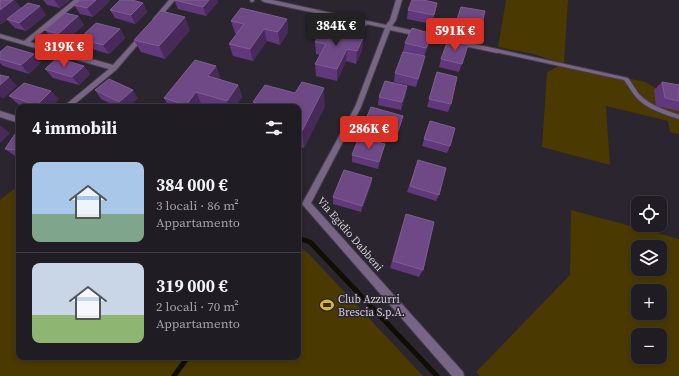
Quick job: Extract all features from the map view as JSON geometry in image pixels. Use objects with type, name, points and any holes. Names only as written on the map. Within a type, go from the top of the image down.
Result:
[{"type":"street","points":[[25,43],[78,0]]},
{"type":"street","points":[[70,104],[114,68],[172,0]]},
{"type":"street","points":[[264,0],[364,24],[388,27],[497,51]]},
{"type":"street","name":"Via Egidio Dabbeni","points":[[399,0],[393,20],[388,27],[358,107],[306,204],[459,376]]},
{"type":"street","points":[[0,36],[114,68]]},
{"type":"street","points":[[0,114],[16,119]]},
{"type":"lane","points":[[497,51],[626,80],[637,95],[647,104],[660,111],[679,117]]},
{"type":"shaded area","points":[[506,0],[568,0],[564,64],[645,82],[656,88],[679,95],[679,134],[670,132],[668,121],[606,106],[610,165],[542,147],[547,72],[563,64],[534,54],[498,47]]},
{"type":"shaded area","name":"Club Azzurri Brescia S.p.A.","points":[[16,187],[16,360],[301,360],[301,248],[308,253],[423,376],[0,376],[0,200]]},
{"type":"shaded area","points":[[571,210],[631,226],[631,232],[653,232],[679,239],[679,376],[480,376],[476,372],[570,275]]},
{"type":"building","points":[[0,0],[13,0],[0,10]]},
{"type":"building","points":[[80,0],[96,0],[87,8],[74,5]]},
{"type":"building","points":[[120,0],[132,0],[143,3],[131,15],[110,10]]},
{"type":"building","points":[[174,0],[209,0],[203,7]]},
{"type":"building","points":[[412,0],[423,0],[437,3],[434,15],[408,10]]},
{"type":"building","points":[[28,3],[40,6],[19,23],[7,19]]},
{"type":"building","points":[[461,7],[485,11],[482,24],[457,19]]},
{"type":"building","points":[[241,8],[287,19],[278,32],[264,29],[250,49],[229,44],[244,24],[231,21]]},
{"type":"building","points":[[161,11],[185,17],[159,46],[134,40]]},
{"type":"building","points":[[65,13],[78,16],[58,34],[45,30]]},
{"type":"building","points":[[96,23],[120,29],[103,45],[79,39]]},
{"type":"building","points":[[412,28],[432,34],[426,48],[405,43]]},
{"type":"building","points":[[323,29],[363,38],[357,51],[347,49],[337,69],[315,64],[326,44],[315,42]]},
{"type":"building","points":[[448,40],[468,45],[462,64],[441,59]]},
{"type":"building","points":[[7,46],[34,54],[21,65],[0,59],[0,52]]},
{"type":"building","points":[[403,52],[425,56],[418,79],[395,73]]},
{"type":"building","points":[[57,58],[84,66],[72,77],[45,69]]},
{"type":"building","points":[[195,60],[216,66],[208,76],[238,85],[227,101],[196,92],[187,104],[164,98]]},
{"type":"building","points":[[437,72],[457,77],[451,104],[429,99]]},
{"type":"building","points":[[0,75],[9,77],[0,85]]},
{"type":"building","points":[[109,79],[133,90],[119,102],[95,90]]},
{"type":"building","points":[[385,81],[407,86],[402,102],[379,97]]},
{"type":"building","points":[[302,82],[324,88],[302,131],[301,104],[260,104],[253,102],[265,85],[295,93]]},
{"type":"building","points":[[662,82],[679,85],[679,101],[665,98]]},
{"type":"building","points":[[24,83],[51,91],[38,104],[9,96]]},
{"type":"building","points":[[371,107],[403,116],[397,134],[364,124]]},
{"type":"building","points":[[430,121],[455,128],[450,146],[424,139]]},
{"type":"building","points":[[15,134],[16,134],[16,150],[5,149]]},
{"type":"building","points":[[359,137],[385,144],[379,162],[352,155]]},
{"type":"building","points":[[418,160],[446,168],[439,195],[410,186]]},
{"type":"building","points":[[344,170],[372,178],[362,206],[333,197]]},
{"type":"building","points":[[406,214],[434,222],[423,270],[393,261]]},
{"type":"waterway","points":[[301,239],[310,242],[437,376]]},
{"type":"waterway","points":[[174,376],[186,360]]},
{"type":"place","name":"Club Azzurri Brescia S.p.A.","points":[[327,305]]}]
